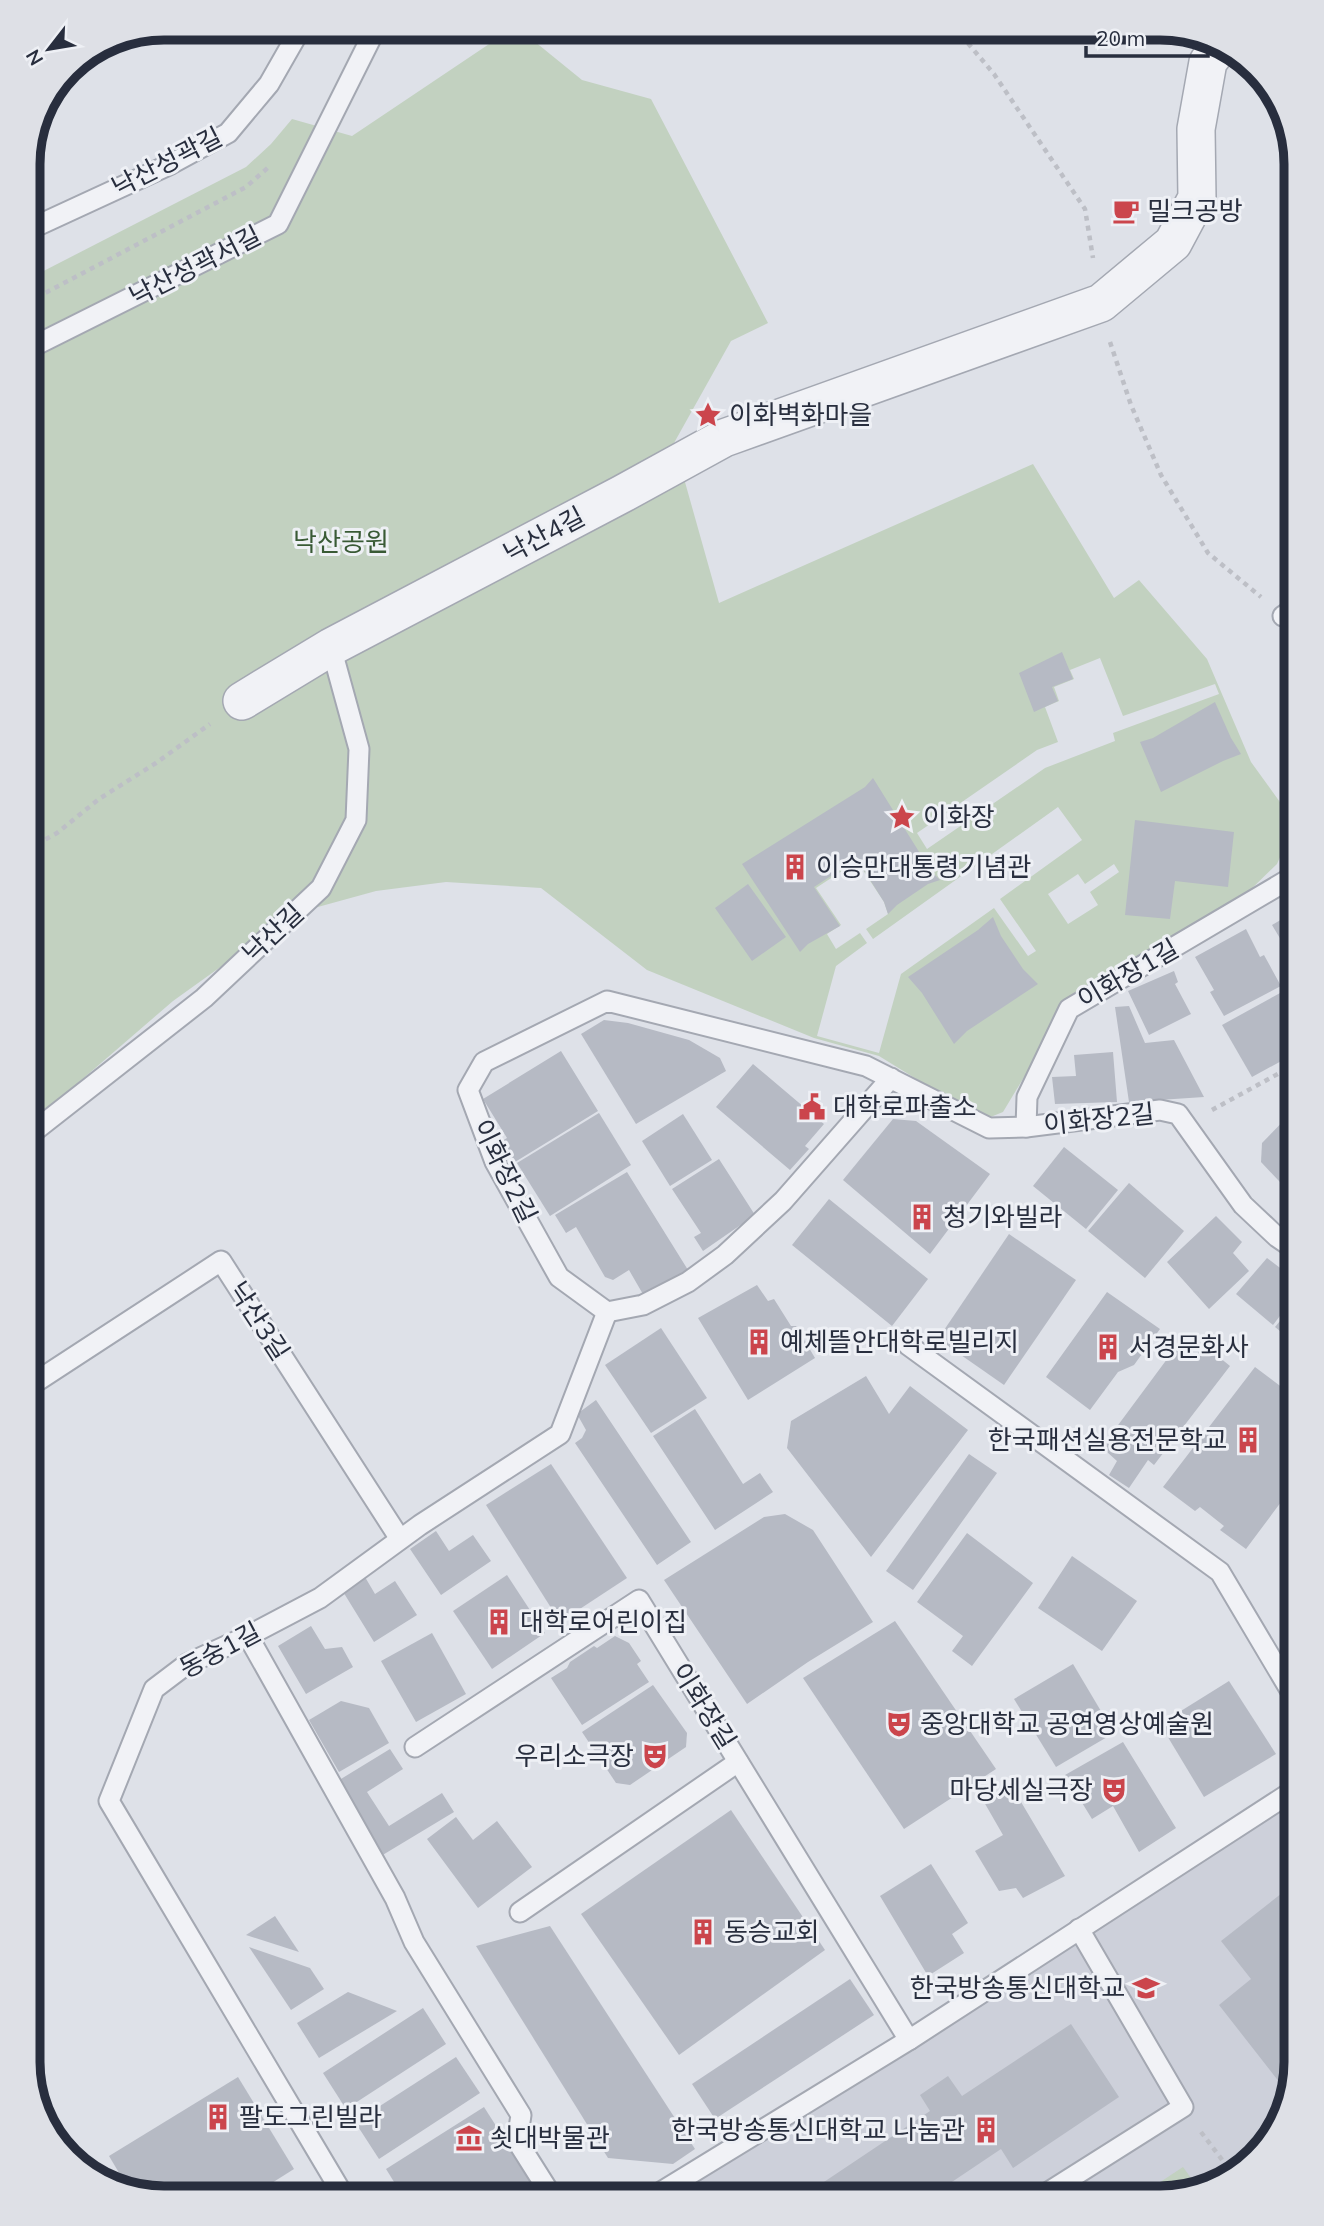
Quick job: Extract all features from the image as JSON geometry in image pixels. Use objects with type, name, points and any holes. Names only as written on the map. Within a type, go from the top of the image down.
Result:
[{"type":"street","name":"낙산4길","points":[[242,701],[331,647],[724,438],[1101,303],[1173,243],[1197,198],[1196,129],[1208,62],[1215,53]]},
{"type":"lane","name":"낙산성곽길","points":[[41,224],[171,164],[228,133],[269,84],[294,41]]},
{"type":"lane","name":"낙산성곽서길","points":[[41,343],[278,224],[370,41]]},
{"type":"lane","name":"낙산길","points":[[40,1126],[204,998],[321,888],[356,820],[359,749],[331,647]]},
{"type":"lane","name":"이화장1길","points":[[1026,1127],[1027,1097],[1069,1009],[1284,882]]},
{"type":"lane","name":"이화장2길","points":[[607,1312],[559,1277],[495,1162],[468,1090],[484,1062],[607,1001],[866,1066],[989,1128],[1026,1127],[1160,1110],[1178,1114],[1243,1205],[1284,1242]]},
{"type":"lane","points":[[607,1312],[643,1305],[688,1282],[725,1255],[783,1201],[891,1078]]},
{"type":"lane","name":"낙산3길","points":[[40,1379],[220,1261],[400,1539]]},
{"type":"lane","name":"동숭1길","points":[[337,2185],[109,1801],[154,1689],[187,1664],[320,1598],[400,1539],[560,1434],[607,1312]]},
{"type":"lane","points":[[908,1345],[1220,1572],[1284,1680]]},
{"type":"lane","name":"이화장길","points":[[415,1747],[639,1601],[909,2040]]},
{"type":"lane","points":[[248,1636],[394,1898],[414,1942],[521,2116],[517,2141],[545,2185]]},
{"type":"lane","points":[[520,1912],[738,1762]]},
{"type":"lane","points":[[671,2186],[909,2040],[1284,1797]]},
{"type":"lane","points":[[1058,2186],[1183,2108],[1079,1929]]},
{"type":"path","points":[[41,295],[246,187],[273,163]]},
{"type":"path","points":[[41,842],[242,701]]},
{"type":"path","points":[[1189,1128],[1207,1113],[1284,1071]]},
{"type":"path","points":[[1183,2108],[1227,2166]]},
{"type":"shaded area","name":"한국방송통신대학교","points":[[1284,1801],[1283,2078],[1280,2094],[1267,2124],[1247,2149],[1228,2165],[1199,2179],[1159,2186],[674,2186]]},
{"type":"green space","name":"낙산공원","points":[[494,41],[534,41],[582,80],[651,99],[768,323],[731,341],[674,443],[719,603],[1033,464],[1114,598],[1139,580],[1207,659],[1251,762],[1284,808],[1284,848],[1277,864],[1243,897],[1068,1004],[1003,1112],[983,1120],[879,1056],[814,1038],[647,970],[541,888],[446,882],[376,891],[296,913],[173,1001],[40,1115],[41,272],[246,167],[271,144],[292,119],[352,136]],"holes":[[[1100,658],[1123,716],[1215,684],[1219,694],[1113,733],[1115,741],[1045,768],[927,849],[917,833],[1037,750],[1058,742],[1045,707],[1059,701],[1054,687],[1074,679],[1070,670]],[[1058,807],[1082,840],[1000,899],[1036,951],[1028,956],[994,908],[901,974],[879,1053],[817,1036],[836,966],[867,943],[860,933],[836,949],[827,934],[841,925],[816,888],[857,861],[884,902],[888,914],[866,929],[873,939]],[[1114,864],[1119,872],[1090,892],[1098,905],[1068,924],[1048,894],[1078,874],[1085,884]]]},
{"type":"green space","points":[[1183,2167],[1193,2181],[1184,2183],[1154,2186]]},
{"type":"building","points":[[1062,652],[1073,679],[1052,687],[1058,701],[1034,712],[1019,673]]},
{"type":"building","points":[[1215,702],[1241,754],[1161,792],[1140,742],[1153,738]]},
{"type":"building","name":"이승만대통령기념관","points":[[873,778],[931,871],[940,880],[928,884],[888,914],[884,902],[857,859],[814,887],[840,926],[808,944],[800,952],[742,864],[865,787]]},
{"type":"building","points":[[1135,820],[1234,832],[1228,887],[1175,881],[1170,919],[1125,915]]},
{"type":"building","points":[[748,884],[786,937],[752,961],[715,908]]},
{"type":"building","points":[[993,917],[1001,936],[1023,969],[1038,984],[967,1031],[954,1044],[922,993],[908,977]]},
{"type":"building","points":[[1284,918],[1284,945],[1272,925]]},
{"type":"building","points":[[1246,929],[1260,957],[1264,955],[1281,986],[1224,1016],[1210,992],[1214,990],[1195,957]]},
{"type":"building","points":[[1174,971],[1178,982],[1175,984],[1191,1014],[1149,1035],[1128,991]]},
{"type":"building","points":[[1282,992],[1284,1060],[1252,1077],[1222,1025]]},
{"type":"building","points":[[1129,1006],[1145,1043],[1174,1040],[1204,1097],[1129,1102],[1115,1007]]},
{"type":"building","points":[[604,1020],[628,1023],[689,1040],[720,1058],[726,1071],[636,1124],[581,1034]]},
{"type":"building","points":[[561,1051],[598,1111],[515,1162],[502,1141],[507,1138],[483,1099]]},
{"type":"building","points":[[1113,1052],[1117,1102],[1055,1104],[1052,1077],[1076,1076],[1074,1055]]},
{"type":"building","points":[[753,1064],[824,1124],[805,1146],[809,1149],[790,1170],[716,1107]]},
{"type":"building","points":[[599,1113],[631,1165],[550,1216],[517,1163]]},
{"type":"building","points":[[683,1114],[712,1160],[670,1186],[642,1141]]},
{"type":"building","name":"청기와빌라","points":[[893,1119],[916,1121],[990,1174],[930,1254],[843,1180]]},
{"type":"building","points":[[1284,1120],[1284,1186],[1261,1162],[1262,1143]]},
{"type":"building","points":[[1064,1147],[1118,1190],[1086,1229],[1033,1186]]},
{"type":"building","points":[[719,1159],[755,1215],[703,1251],[694,1237],[701,1233],[672,1189]]},
{"type":"building","points":[[627,1172],[688,1270],[644,1296],[629,1270],[613,1280],[605,1277],[576,1227],[566,1233],[555,1215]]},
{"type":"building","points":[[1129,1183],[1184,1231],[1145,1278],[1088,1231]]},
{"type":"building","points":[[829,1199],[928,1279],[892,1326],[792,1245]]},
{"type":"building","points":[[1216,1216],[1242,1242],[1233,1253],[1249,1271],[1209,1309],[1167,1262]]},
{"type":"building","points":[[1009,1234],[1076,1280],[1004,1385],[938,1339]]},
{"type":"building","points":[[1267,1258],[1284,1271],[1284,1311],[1273,1325],[1236,1294]]},
{"type":"building","name":"예체뜰안대학로빌리지","points":[[757,1285],[768,1301],[774,1299],[791,1326],[796,1326],[815,1358],[748,1400],[698,1318]]},
{"type":"building","name":"서경문화사","points":[[1107,1292],[1160,1329],[1134,1365],[1118,1372],[1090,1410],[1046,1377]]},
{"type":"building","points":[[1284,1316],[1284,1334],[1275,1327]]},
{"type":"building","points":[[661,1328],[707,1398],[651,1433],[605,1365]]},
{"type":"building","points":[[1203,1344],[1230,1366],[1154,1465],[1148,1460],[1129,1488],[1109,1475],[1117,1461],[1104,1446],[1107,1440],[1176,1347],[1194,1360]]},
{"type":"building","name":"한국패션실용전문학교","points":[[1255,1367],[1284,1389],[1284,1498],[1246,1549],[1220,1530],[1224,1526],[1200,1507],[1195,1511],[1163,1487]]},
{"type":"building","points":[[866,1376],[889,1414],[910,1386],[968,1430],[871,1557],[787,1448],[791,1421]]},
{"type":"building","points":[[596,1400],[691,1542],[657,1565],[575,1443],[582,1438],[586,1430],[577,1414]]},
{"type":"building","points":[[695,1409],[743,1484],[760,1473],[773,1492],[715,1530],[653,1436]]},
{"type":"building","points":[[969,1454],[997,1473],[913,1590],[886,1571]]},
{"type":"building","points":[[551,1464],[627,1578],[560,1622],[486,1505]]},
{"type":"building","points":[[785,1514],[813,1530],[873,1622],[747,1704],[664,1580],[764,1517]]},
{"type":"building","points":[[436,1531],[449,1551],[473,1535],[491,1561],[441,1595],[410,1549]]},
{"type":"building","points":[[967,1533],[1033,1583],[972,1666],[952,1651],[963,1636],[917,1602]]},
{"type":"building","points":[[1072,1556],[1137,1601],[1102,1651],[1038,1608]]},
{"type":"building","name":"대학로어린이집","points":[[507,1575],[545,1633],[492,1669],[453,1611]]},
{"type":"building","points":[[365,1577],[375,1594],[395,1581],[417,1615],[374,1642],[342,1590]]},
{"type":"building","name":"중앙대학교 공연영상예술원","points":[[895,1621],[996,1769],[904,1829],[803,1678]]},
{"type":"building","points":[[311,1626],[325,1649],[342,1647],[353,1667],[306,1694],[278,1646]]},
{"type":"building","points":[[432,1633],[466,1694],[416,1722],[381,1661]]},
{"type":"building","points":[[615,1636],[629,1643],[641,1661],[637,1664],[649,1682],[582,1725],[551,1678],[594,1646],[597,1648]]},
{"type":"building","points":[[1073,1664],[1114,1733],[1056,1767],[1014,1699]]},
{"type":"building","points":[[1229,1681],[1276,1754],[1204,1797],[1160,1724]]},
{"type":"building","points":[[653,1685],[687,1733],[686,1747],[630,1785],[616,1783],[582,1732]]},
{"type":"building","points":[[341,1701],[369,1708],[389,1743],[339,1772],[309,1720]]},
{"type":"building","name":"마당세실극장","points":[[1123,1742],[1176,1828],[1139,1852],[1113,1806],[1092,1819],[1065,1775]]},
{"type":"building","points":[[390,1749],[403,1769],[367,1792],[389,1826],[442,1793],[454,1812],[381,1856],[336,1782]]},
{"type":"building","points":[[1011,1785],[1065,1876],[1023,1898],[1016,1888],[999,1891],[975,1851],[1003,1835],[984,1802]]},
{"type":"building","name":"동승교회","points":[[731,1810],[825,1950],[679,2055],[581,1914]]},
{"type":"building","points":[[456,1817],[473,1840],[497,1821],[532,1867],[478,1908],[427,1839]]},
{"type":"building","points":[[931,1864],[968,1923],[952,1934],[964,1953],[928,1976],[880,1896]]},
{"type":"building","points":[[1284,1891],[1282,2085],[1219,2005],[1251,1979],[1221,1941]]},
{"type":"building","points":[[275,1916],[299,1952],[246,1935]]},
{"type":"building","points":[[550,1926],[695,2149],[673,2164],[608,2158],[476,1946]]},
{"type":"building","points":[[249,1947],[310,1968],[324,1989],[291,2010]]},
{"type":"building","points":[[850,1979],[874,2015],[715,2119],[692,2084]]},
{"type":"building","points":[[348,1992],[397,2011],[319,2058],[297,2023]]},
{"type":"building","points":[[423,2008],[446,2044],[346,2109],[323,2073]]},
{"type":"building","name":"한국방송통신대학교 나눔관","points":[[1071,2024],[1119,2097],[1013,2168],[1001,2149],[946,2186],[818,2186],[930,2111],[920,2095],[948,2076],[962,2096]]},
{"type":"building","points":[[456,2057],[480,2093],[379,2159],[355,2122]]},
{"type":"building","name":"팔도그린빌라","points":[[238,2077],[294,2169],[268,2185],[156,2185],[122,2178],[109,2156]]},
{"type":"building","name":"쇳대박물관","points":[[484,2107],[534,2185],[396,2185],[386,2169]]},
{"type":"place","name":"밀크공방","points":[[1126,211]]},
{"type":"place","name":"이화벽화마을","points":[[708,415]]},
{"type":"place","name":"이화장","points":[[902,817]]},
{"type":"place","name":"이승만대통령기념관","points":[[795,867]]},
{"type":"place","name":"대학로파출소","points":[[812,1107]]},
{"type":"place","name":"청기와빌라","points":[[922,1217]]},
{"type":"place","name":"예체뜰안대학로빌리지","points":[[759,1342]]},
{"type":"place","name":"서경문화사","points":[[1108,1347]]},
{"type":"place","name":"한국패션실용전문학교","points":[[1248,1440]]},
{"type":"place","name":"대학로어린이집","points":[[499,1622]]},
{"type":"place","name":"중앙대학교 공연영상예술원","points":[[899,1724]]},
{"type":"place","name":"우리소극장","points":[[655,1756]]},
{"type":"place","name":"마당세실극장","points":[[1114,1790]]},
{"type":"place","name":"동승교회","points":[[703,1932]]},
{"type":"place","name":"한국방송통신대학교","points":[[1146,1988]]},
{"type":"place","name":"팔도그린빌라","points":[[218,2117]]},
{"type":"place","name":"한국방송통신대학교 나눔관","points":[[986,2130]]},
{"type":"place","name":"쇳대박물관","points":[[469,2138]]}]
